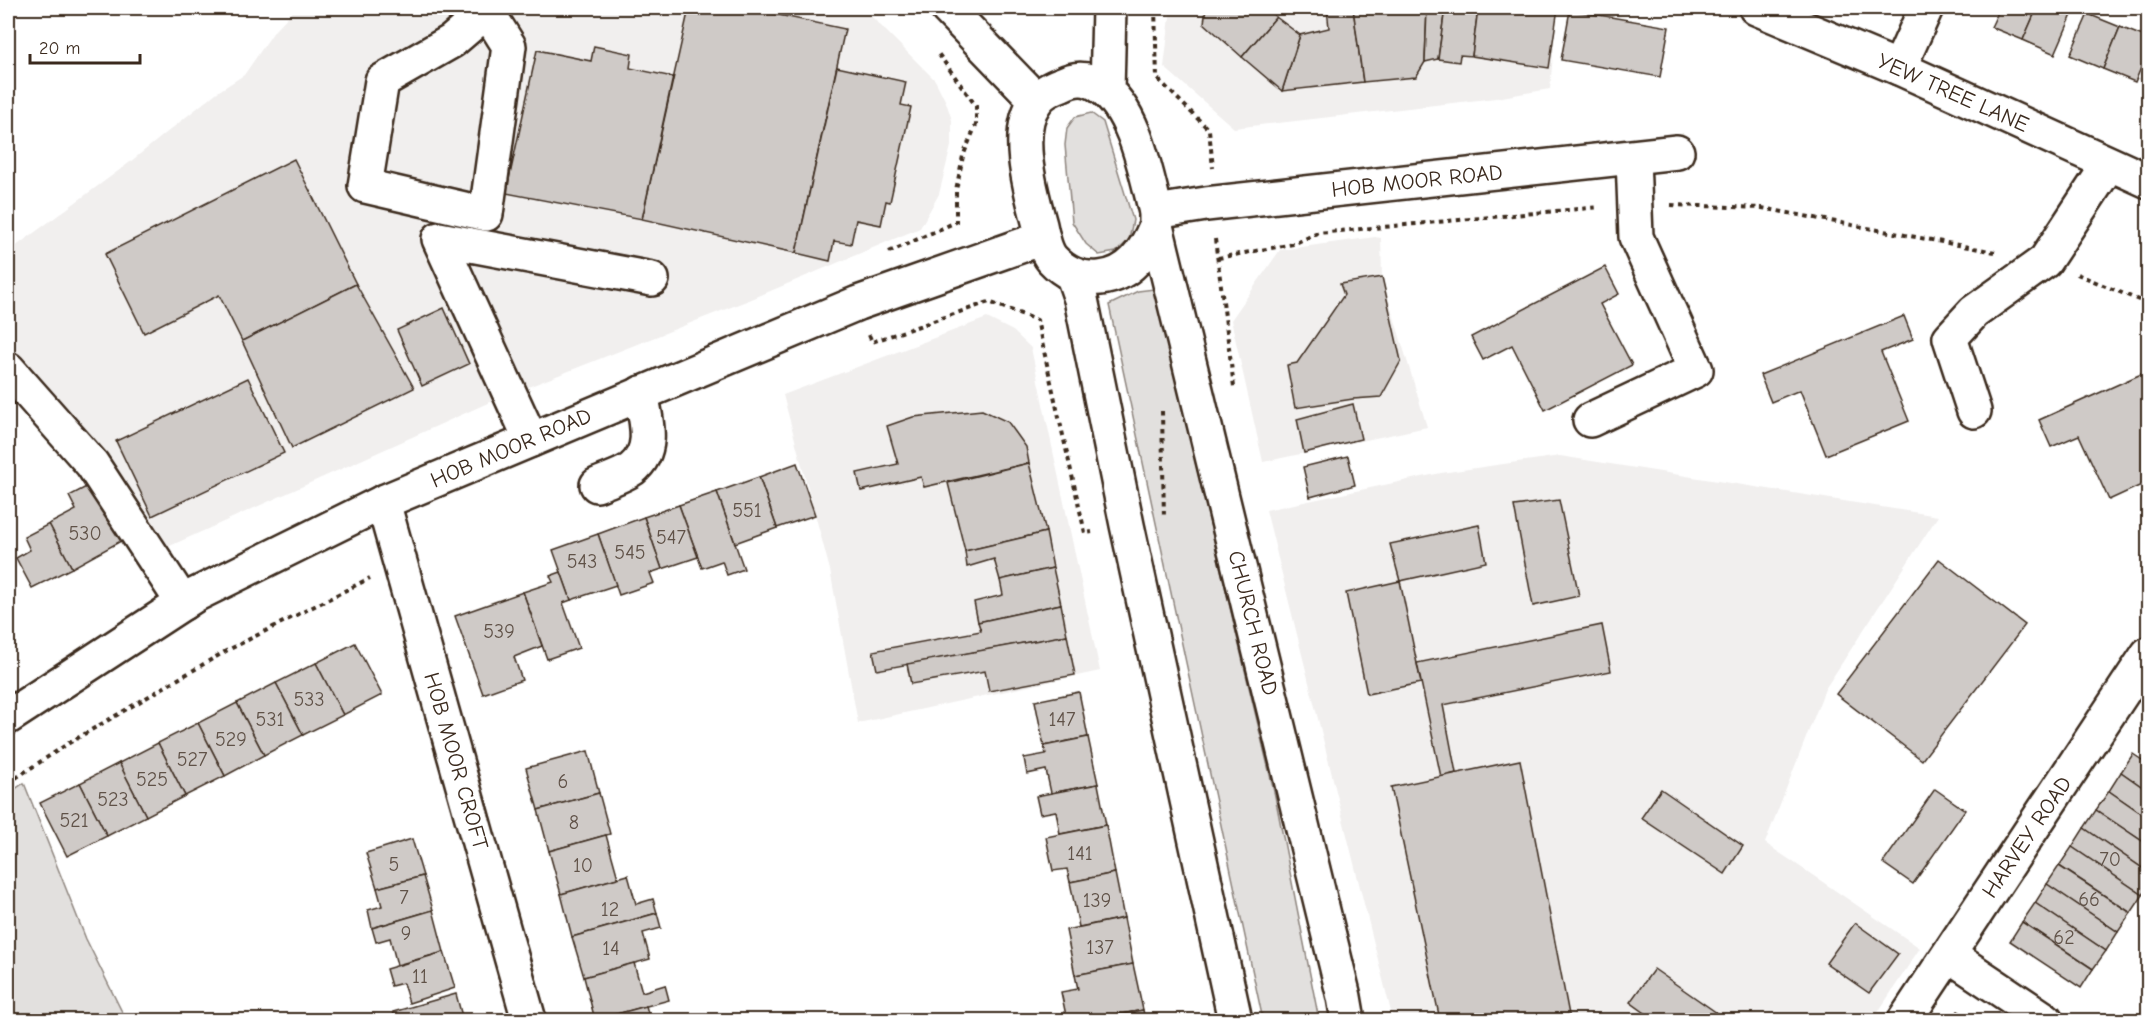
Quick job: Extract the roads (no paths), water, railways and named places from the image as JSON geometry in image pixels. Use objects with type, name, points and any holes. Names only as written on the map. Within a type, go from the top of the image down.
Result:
[{"type":"street","points":[[947,8],[1036,100]]},
{"type":"street","points":[[1107,91],[1109,8]]},
{"type":"street","name":"YEW TREE LANE","points":[[1756,8],[1899,68],[2148,181]]},
{"type":"street","points":[[1899,68],[1926,8]]},
{"type":"street","points":[[489,9],[509,46],[486,214],[365,186],[382,81],[452,40],[489,9]]},
{"type":"street","points":[[1107,91],[1093,81],[1072,79],[1055,86],[1036,100],[1028,117],[1026,134],[1028,177],[1050,257],[1073,276],[1089,279],[1107,278],[1128,268],[1146,250],[1156,219]]},
{"type":"street","name":"CHURCH ROAD","points":[[1107,91],[1129,123],[1156,219],[1342,985],[1348,1020]]},
{"type":"street","name":"HOB MOOR ROAD","points":[[1156,219],[1206,204],[1677,152]]},
{"type":"street","points":[[1590,420],[1696,370],[1636,237],[1633,158]]},
{"type":"street","points":[[1974,411],[1950,338],[1974,312],[2045,261],[2109,164]]},
{"type":"street","name":"HOB MOOR ROAD","points":[[8,717],[183,603],[383,502],[858,303],[1043,238]]},
{"type":"street","points":[[531,440],[439,239],[652,279]]},
{"type":"street","points":[[1073,276],[1081,299],[1127,525],[1235,1020]]},
{"type":"street","points":[[8,369],[92,464],[183,603]]},
{"type":"street","points":[[597,485],[630,470],[644,457],[648,438],[641,393]]},
{"type":"street","name":"HOB MOOR CROFT","points":[[383,502],[529,1020]]},
{"type":"street","name":"HARVEY ROAD","points":[[1905,1020],[2148,654]]},
{"type":"street","points":[[1949,955],[2046,1020]]}]
